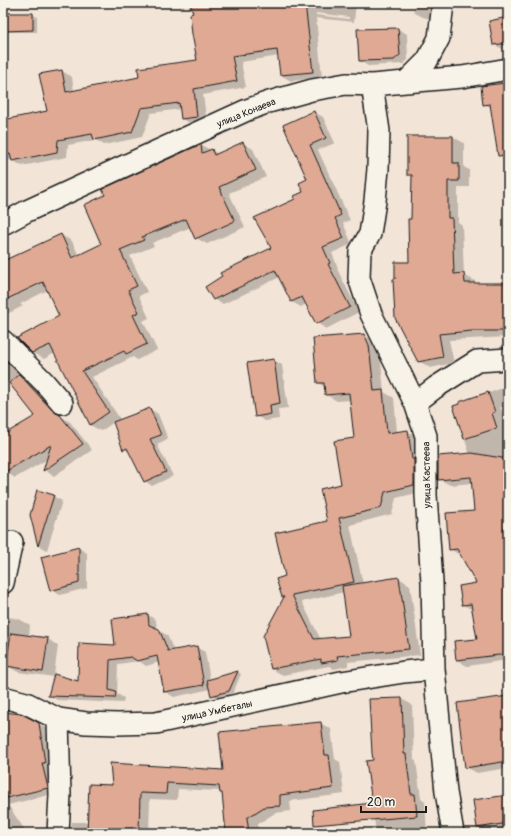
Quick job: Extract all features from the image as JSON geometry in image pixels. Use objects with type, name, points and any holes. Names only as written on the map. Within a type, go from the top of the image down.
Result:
[{"type":"street","points":[[407,81],[427,61],[439,38],[443,3]]},
{"type":"street","name":"улица Конаева","points":[[3,224],[27,211],[247,110],[312,90],[346,84],[372,85],[462,77],[508,69]]},
{"type":"street","name":"улица Кастеева","points":[[372,85],[379,131],[378,169],[370,234],[360,251],[359,278],[371,314],[415,403],[426,436],[426,495],[432,582],[434,669],[446,792],[453,833]]},
{"type":"street","points":[[3,341],[44,382],[62,403]]},
{"type":"street","points":[[415,403],[436,387],[477,361],[508,359]]},
{"type":"street","points":[[3,583],[12,542]]},
{"type":"street","name":"улица Умбеталы","points":[[3,697],[26,702],[58,719],[86,723],[156,723],[341,682],[434,669]]},
{"type":"street","points":[[58,719],[60,795],[58,833]]},
{"type":"building","points":[[190,3],[305,3],[313,72],[280,75],[277,50],[232,56],[237,81],[194,89],[197,117],[181,119],[179,103],[141,108],[132,132],[94,140],[92,134],[58,140],[57,152],[12,161],[10,154],[3,154],[3,120],[47,111],[39,74],[62,70],[66,92],[139,77],[138,68],[197,60],[192,34],[190,14],[193,13]]},
{"type":"building","points":[[3,13],[33,13],[33,30],[3,31]]},
{"type":"building","points":[[508,17],[508,43],[493,45],[489,21]]},
{"type":"building","points":[[398,28],[400,55],[394,60],[359,61],[357,29]]},
{"type":"building","points":[[505,83],[506,90],[508,90],[508,155],[498,156],[490,104],[483,105],[481,86]]},
{"type":"building","points":[[314,111],[326,138],[310,145],[341,215],[335,218],[344,238],[323,247],[330,263],[328,264],[350,307],[316,324],[302,297],[291,302],[275,270],[213,300],[205,287],[222,276],[220,273],[271,248],[254,218],[295,199],[294,196],[303,192],[299,183],[307,179],[283,125]]},
{"type":"building","points":[[407,136],[453,136],[453,163],[459,163],[459,181],[448,181],[448,218],[452,218],[454,274],[464,273],[465,283],[507,283],[508,331],[472,331],[439,334],[443,357],[418,362],[395,318],[393,279],[395,279],[395,262],[409,262],[408,219],[411,219],[412,175],[407,175]]},
{"type":"building","points":[[243,142],[256,170],[219,187],[235,221],[195,239],[186,219],[142,237],[144,240],[120,250],[137,286],[128,290],[139,312],[133,315],[147,344],[126,354],[124,351],[82,371],[109,412],[90,425],[50,345],[32,353],[17,338],[59,316],[43,282],[3,301],[3,261],[61,234],[72,258],[101,244],[84,205],[105,195],[102,189],[201,144],[202,153],[212,149],[214,155]]},
{"type":"building","points":[[364,334],[369,345],[374,391],[383,390],[387,433],[408,430],[412,459],[414,459],[414,485],[385,492],[381,508],[339,518],[354,582],[292,595],[314,639],[349,636],[342,586],[399,577],[409,649],[337,656],[338,660],[321,663],[321,659],[271,669],[263,636],[284,597],[282,597],[276,579],[285,576],[275,533],[327,521],[320,489],[341,484],[334,441],[354,438],[349,393],[325,395],[324,383],[317,383],[313,338]]},
{"type":"building","points":[[274,359],[280,403],[270,405],[271,414],[255,417],[247,363]]},
{"type":"building","points":[[19,374],[53,411],[60,415],[83,444],[43,471],[51,445],[3,473],[3,435],[35,416],[9,383]]},
{"type":"building","points":[[488,392],[495,412],[492,413],[497,428],[464,439],[453,406],[459,404],[459,402]]},
{"type":"building","points":[[150,408],[161,435],[150,439],[166,472],[144,482],[127,448],[123,450],[113,422]]},
{"type":"building","points":[[472,453],[508,459],[508,526],[504,527],[508,562],[508,654],[456,660],[454,641],[477,639],[471,604],[462,605],[459,586],[476,583],[457,549],[449,550],[446,513],[474,511],[471,477],[438,480],[438,456]]},
{"type":"building","points":[[37,490],[54,495],[38,546],[30,515]]},
{"type":"building","points":[[79,547],[79,583],[50,591],[41,557]]},
{"type":"building","points":[[148,614],[149,625],[159,629],[168,651],[197,646],[204,685],[164,692],[157,656],[137,661],[131,657],[110,660],[109,690],[116,692],[115,698],[48,696],[54,674],[78,681],[79,643],[115,645],[112,619]]},
{"type":"building","points":[[11,633],[48,638],[43,672],[6,666]]},
{"type":"building","points":[[238,671],[229,691],[211,696],[207,680]]},
{"type":"building","points":[[508,696],[508,761],[465,768],[457,703]]},
{"type":"building","points":[[402,698],[404,754],[406,754],[411,794],[415,794],[417,816],[314,825],[313,810],[372,803],[366,761],[373,760],[369,699]]},
{"type":"building","points":[[3,712],[22,714],[39,723],[45,763],[42,763],[48,788],[3,799]]},
{"type":"building","points":[[321,722],[325,755],[329,755],[333,788],[280,795],[280,806],[264,807],[247,818],[249,833],[226,833],[222,793],[220,793],[219,786],[167,783],[166,794],[140,793],[139,833],[87,833],[89,784],[112,785],[110,763],[223,770],[219,732]]},
{"type":"building","points":[[508,795],[508,823],[477,828],[473,800]]}]
